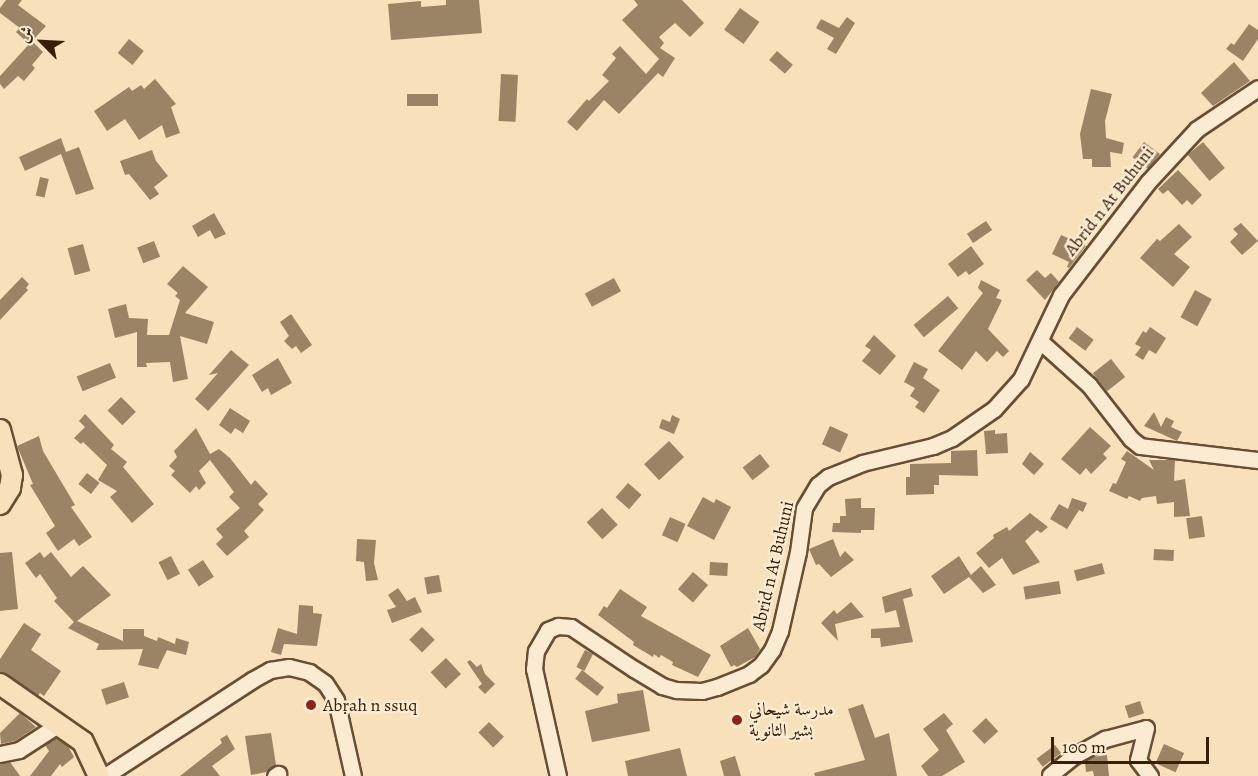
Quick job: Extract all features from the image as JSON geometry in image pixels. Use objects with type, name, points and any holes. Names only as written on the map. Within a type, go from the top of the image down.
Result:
[{"type":"main road","points":[[0,430],[12,475],[9,488],[0,504]]},
{"type":"main road","points":[[0,684],[83,742],[99,776]]},
{"type":"street","name":"Abrid n At Buhuni","points":[[558,776],[534,669],[536,651],[548,630],[558,626],[571,627],[662,686],[676,690],[702,691],[749,674],[761,665],[772,650],[798,552],[804,508],[818,485],[840,471],[879,458],[933,446],[966,428],[1008,397],[1021,379],[1061,295],[1165,161],[1197,129],[1258,88]]},
{"type":"street","points":[[1040,341],[1089,385],[1131,439],[1140,446],[1258,460]]},
{"type":"street","points":[[105,776],[252,680],[270,670],[289,668],[309,672],[325,683],[336,700],[353,776]]},
{"type":"street","points":[[0,754],[19,750],[59,724]]},
{"type":"street","points":[[1050,775],[1072,757],[1105,739],[1146,728],[1138,760],[1150,776]]},
{"type":"building","points":[[6,0],[22,0],[18,5],[46,26],[32,41],[43,52],[32,65],[35,68],[24,81],[18,76],[4,89],[0,84],[0,76],[31,42],[29,44],[16,32],[20,28],[0,13],[0,8]]},
{"type":"building","points":[[446,0],[479,0],[482,33],[391,40],[388,4],[421,1],[421,7],[446,5]]},
{"type":"building","points":[[634,0],[682,0],[704,23],[690,37],[675,23],[659,37],[664,43],[660,48],[675,58],[663,77],[658,73],[619,114],[604,100],[577,131],[567,122],[587,99],[589,101],[609,81],[602,75],[616,58],[612,54],[620,46],[646,74],[659,59],[622,20],[638,5]]},
{"type":"building","points":[[740,8],[759,22],[744,44],[724,30]]},
{"type":"building","points":[[847,17],[855,23],[836,54],[827,49],[834,38],[816,28],[821,19],[839,28]]},
{"type":"building","points":[[1249,24],[1258,30],[1258,39],[1243,61],[1226,49],[1231,43],[1234,45]]},
{"type":"building","points":[[129,39],[144,51],[132,65],[118,53]]},
{"type":"building","points":[[777,51],[793,65],[785,74],[769,60]]},
{"type":"building","points":[[1234,62],[1250,81],[1213,106],[1201,93]]},
{"type":"building","points":[[501,74],[518,75],[516,122],[499,121]]},
{"type":"building","points":[[155,79],[176,104],[171,107],[180,133],[166,138],[162,125],[139,140],[125,119],[107,131],[94,111],[129,87],[132,91],[141,85],[144,89]]},
{"type":"building","points":[[1091,89],[1112,94],[1105,121],[1106,138],[1124,143],[1122,154],[1110,152],[1111,167],[1092,167],[1092,159],[1083,159],[1080,134]]},
{"type":"building","points":[[407,94],[438,94],[438,106],[407,106]]},
{"type":"building","points":[[61,138],[66,152],[79,147],[94,189],[76,195],[61,154],[25,171],[19,157]]},
{"type":"building","points":[[1144,142],[1160,154],[1149,169],[1133,157]]},
{"type":"building","points":[[1203,142],[1225,168],[1210,181],[1188,155]]},
{"type":"building","points":[[152,150],[156,161],[168,176],[154,187],[159,194],[150,200],[129,174],[125,175],[120,161]]},
{"type":"building","points":[[1178,170],[1202,195],[1192,205],[1187,200],[1182,205],[1168,190],[1163,194],[1158,189]]},
{"type":"building","points":[[40,177],[49,179],[44,198],[36,196]]},
{"type":"building","points":[[214,213],[226,234],[215,239],[210,230],[198,237],[192,226]]},
{"type":"building","points":[[986,221],[992,230],[973,243],[967,234]]},
{"type":"building","points":[[1241,223],[1258,241],[1242,255],[1230,242],[1238,234],[1233,229]]},
{"type":"building","points":[[1179,224],[1192,237],[1174,254],[1190,267],[1173,287],[1140,258],[1157,239],[1160,241]]},
{"type":"building","points":[[1061,235],[1086,246],[1069,268],[1067,267],[1069,262],[1052,254]]},
{"type":"building","points":[[154,241],[160,257],[143,263],[137,247]]},
{"type":"building","points":[[83,244],[90,271],[75,275],[68,248]]},
{"type":"building","points":[[971,246],[984,264],[969,275],[966,271],[958,277],[948,264]]},
{"type":"building","points":[[183,266],[208,287],[185,313],[214,322],[207,344],[180,336],[188,379],[173,382],[170,362],[146,363],[147,367],[137,367],[137,332],[115,338],[108,309],[126,304],[129,318],[148,319],[147,335],[169,335],[180,300],[175,296],[178,293],[167,284]]},
{"type":"building","points":[[1037,270],[1045,278],[1051,273],[1059,282],[1045,300],[1026,280]]},
{"type":"building","points":[[22,277],[29,284],[26,288],[28,290],[0,320],[0,300]]},
{"type":"building","points":[[614,278],[621,291],[592,307],[585,293]]},
{"type":"building","points":[[981,280],[1000,290],[996,298],[1002,300],[988,329],[1009,351],[1003,357],[997,351],[987,362],[976,351],[962,370],[938,351],[983,293],[978,288]]},
{"type":"building","points":[[1195,290],[1212,299],[1197,326],[1180,317]]},
{"type":"building","points":[[948,296],[958,308],[924,337],[914,325]]},
{"type":"building","points":[[291,314],[312,345],[301,353],[296,346],[292,349],[284,341],[289,336],[280,322]]},
{"type":"building","points":[[1077,327],[1094,340],[1085,351],[1069,338]]},
{"type":"building","points":[[1150,327],[1166,338],[1156,354],[1149,350],[1143,360],[1135,355],[1141,347],[1135,344],[1143,331],[1146,333]]},
{"type":"building","points":[[874,335],[896,356],[880,375],[862,361],[871,350],[865,346]]},
{"type":"building","points":[[231,350],[249,365],[208,411],[195,399],[218,373],[209,375]]},
{"type":"building","points":[[278,358],[292,383],[271,395],[268,388],[262,392],[252,375]]},
{"type":"building","points":[[1111,359],[1125,377],[1107,391],[1093,373]]},
{"type":"building","points":[[914,362],[928,369],[923,378],[940,390],[924,413],[915,407],[919,402],[910,396],[915,388],[904,382]]},
{"type":"building","points":[[110,363],[116,378],[83,391],[77,376]]},
{"type":"building","points":[[121,397],[136,412],[122,425],[108,410]]},
{"type":"building","points":[[230,408],[250,421],[243,433],[235,428],[231,434],[219,425]]},
{"type":"building","points":[[1154,412],[1161,427],[1166,417],[1174,421],[1171,427],[1182,432],[1177,441],[1144,426]]},
{"type":"building","points":[[85,414],[114,445],[111,449],[127,462],[123,467],[154,504],[132,523],[110,497],[117,491],[98,480],[107,465],[83,442],[81,444],[74,438],[85,427],[79,421]]},
{"type":"building","points":[[672,415],[680,419],[674,434],[659,428],[662,419],[670,422]]},
{"type":"building","points":[[830,426],[848,434],[840,452],[822,444]]},
{"type":"building","points":[[1090,427],[1111,446],[1103,454],[1107,458],[1091,474],[1086,468],[1080,475],[1061,459]]},
{"type":"building","points":[[196,428],[210,454],[219,449],[230,458],[251,485],[255,480],[268,494],[258,504],[264,510],[244,531],[249,537],[227,556],[216,544],[223,537],[216,529],[240,508],[229,497],[234,492],[210,460],[199,471],[206,483],[199,490],[196,486],[190,493],[171,475],[175,471],[169,466],[177,457],[174,451]]},
{"type":"building","points":[[995,430],[995,434],[1007,433],[1008,453],[986,454],[984,431]]},
{"type":"building","points":[[39,436],[43,451],[75,505],[71,507],[92,537],[79,546],[74,539],[58,551],[46,533],[55,526],[30,485],[33,484],[17,446]]},
{"type":"building","points":[[669,441],[684,457],[659,480],[644,464]]},
{"type":"building","points":[[977,450],[978,476],[939,475],[939,485],[934,485],[934,494],[906,495],[906,477],[910,477],[910,464],[951,463],[951,451]]},
{"type":"building","points":[[1127,451],[1154,470],[1149,460],[1175,460],[1174,481],[1185,479],[1190,516],[1174,517],[1174,502],[1157,504],[1156,496],[1142,498],[1140,501],[1129,496],[1127,499],[1109,491],[1113,483],[1116,484],[1126,462],[1121,459]]},
{"type":"building","points":[[1030,452],[1044,464],[1034,475],[1022,464]]},
{"type":"building","points":[[760,454],[770,467],[753,480],[743,468]]},
{"type":"building","points":[[87,473],[100,483],[91,494],[78,484]]},
{"type":"building","points":[[628,483],[642,495],[629,509],[616,497]]},
{"type":"building","points":[[703,497],[714,503],[716,499],[731,507],[714,540],[687,526]]},
{"type":"building","points":[[861,498],[861,508],[875,508],[874,530],[861,530],[861,533],[832,532],[833,523],[840,523],[840,516],[846,516],[845,499]]},
{"type":"building","points":[[1072,498],[1087,503],[1083,512],[1079,510],[1067,529],[1050,519],[1059,504],[1068,509]]},
{"type":"building","points":[[602,508],[618,525],[602,539],[587,522]]},
{"type":"building","points":[[1030,513],[1048,527],[1041,533],[1037,530],[1025,541],[1040,562],[1013,575],[1002,558],[989,568],[976,553],[994,538],[993,535],[1007,527],[1009,531]]},
{"type":"building","points":[[1202,516],[1205,537],[1189,539],[1186,518]]},
{"type":"building","points":[[670,517],[686,524],[677,542],[662,535]]},
{"type":"building","points":[[357,539],[376,540],[374,563],[378,580],[366,581],[364,562],[356,561]]},
{"type":"building","points":[[833,539],[840,557],[845,551],[854,560],[831,577],[819,564],[816,565],[809,549]]},
{"type":"building","points":[[1154,549],[1174,550],[1173,561],[1153,560]]},
{"type":"building","points":[[12,552],[18,609],[0,611],[0,553]]},
{"type":"building","points":[[40,552],[44,558],[51,552],[71,577],[83,566],[111,595],[77,621],[123,641],[123,629],[144,629],[144,636],[157,641],[158,637],[175,644],[176,638],[189,642],[186,655],[167,650],[158,669],[138,665],[143,649],[96,650],[99,644],[68,628],[74,622],[54,601],[57,598],[40,574],[36,578],[25,563]]},
{"type":"building","points":[[171,556],[180,574],[168,580],[159,562]]},
{"type":"building","points":[[959,556],[971,575],[981,566],[996,585],[983,593],[969,577],[944,594],[931,576]]},
{"type":"building","points":[[203,560],[214,577],[199,587],[188,570]]},
{"type":"building","points":[[710,562],[728,563],[727,576],[709,575]]},
{"type":"building","points":[[1102,563],[1105,574],[1077,581],[1074,571]]},
{"type":"building","points":[[693,572],[708,585],[693,602],[678,589]]},
{"type":"building","points":[[439,575],[442,592],[427,594],[424,578]]},
{"type":"building","points":[[1059,581],[1061,594],[1025,599],[1023,587]]},
{"type":"building","points":[[398,588],[407,601],[415,597],[422,612],[392,623],[387,610],[396,607],[388,595]]},
{"type":"building","points":[[911,588],[913,596],[903,599],[913,642],[881,647],[880,638],[871,638],[871,629],[900,627],[896,610],[885,613],[882,597]]},
{"type":"building","points":[[620,589],[647,607],[641,616],[711,655],[698,677],[672,665],[673,662],[661,655],[659,658],[654,654],[653,657],[633,645],[634,642],[598,615],[604,606],[607,608]]},
{"type":"building","points":[[851,602],[864,617],[835,624],[838,641],[821,623],[834,610],[837,614]]},
{"type":"building","points":[[299,605],[313,606],[313,613],[322,614],[317,646],[284,644],[281,655],[271,652],[278,628],[297,634]]},
{"type":"building","points":[[24,623],[41,634],[31,650],[61,671],[44,696],[40,693],[38,696],[0,672],[0,659]]},
{"type":"building","points":[[422,627],[435,640],[422,652],[409,640]]},
{"type":"building","points":[[748,628],[760,649],[755,657],[737,667],[734,665],[731,667],[720,646]]},
{"type":"building","points":[[585,650],[593,654],[584,671],[576,667]]},
{"type":"building","points":[[446,658],[461,674],[446,688],[431,672]]},
{"type":"building","points":[[470,660],[477,667],[481,664],[485,674],[495,684],[485,694],[478,687],[482,684],[467,662]]},
{"type":"building","points":[[582,670],[604,687],[597,696],[575,679]]},
{"type":"building","points":[[124,682],[129,697],[106,705],[101,689]]},
{"type":"building","points":[[643,690],[650,731],[592,742],[585,711],[618,703],[617,694]]},
{"type":"building","points":[[1140,701],[1144,713],[1129,718],[1125,706]]},
{"type":"building","points":[[863,704],[875,738],[889,733],[897,776],[815,776],[814,773],[865,760],[848,709]]},
{"type":"building","points":[[20,713],[36,727],[15,741],[1,744],[0,733]]},
{"type":"building","points":[[944,713],[953,724],[946,730],[965,762],[942,776],[928,776],[921,766],[939,750],[923,729]]},
{"type":"building","points":[[986,718],[998,731],[984,744],[972,731]]},
{"type":"building","points":[[489,722],[504,737],[493,747],[478,733]]},
{"type":"building","points":[[271,733],[276,765],[266,772],[251,775],[245,736]]},
{"type":"building","points":[[227,735],[235,749],[212,766],[220,776],[180,776],[222,743],[220,739]]},
{"type":"building","points":[[56,738],[68,746],[74,757],[62,767],[60,764],[51,776],[30,776],[49,751],[45,745]]},
{"type":"building","points":[[1164,744],[1184,753],[1176,772],[1155,763]]},
{"type":"building","points":[[1055,745],[1061,753],[1043,767],[1037,759]]},
{"type":"building","points":[[680,748],[687,776],[628,776],[625,761]]},
{"type":"building","points":[[1107,755],[1109,776],[1094,776],[1093,771],[1086,772],[1085,761]]},
{"type":"building","points":[[735,756],[741,776],[724,776],[720,761]]},
{"type":"building","points":[[10,762],[20,776],[0,776],[0,764]]},
{"type":"place","name":"Abṛah n ssuq","points":[[311,705]]},
{"type":"place","name":"مدرسة شيحاني بشير الثانوية","points":[[737,720]]}]
